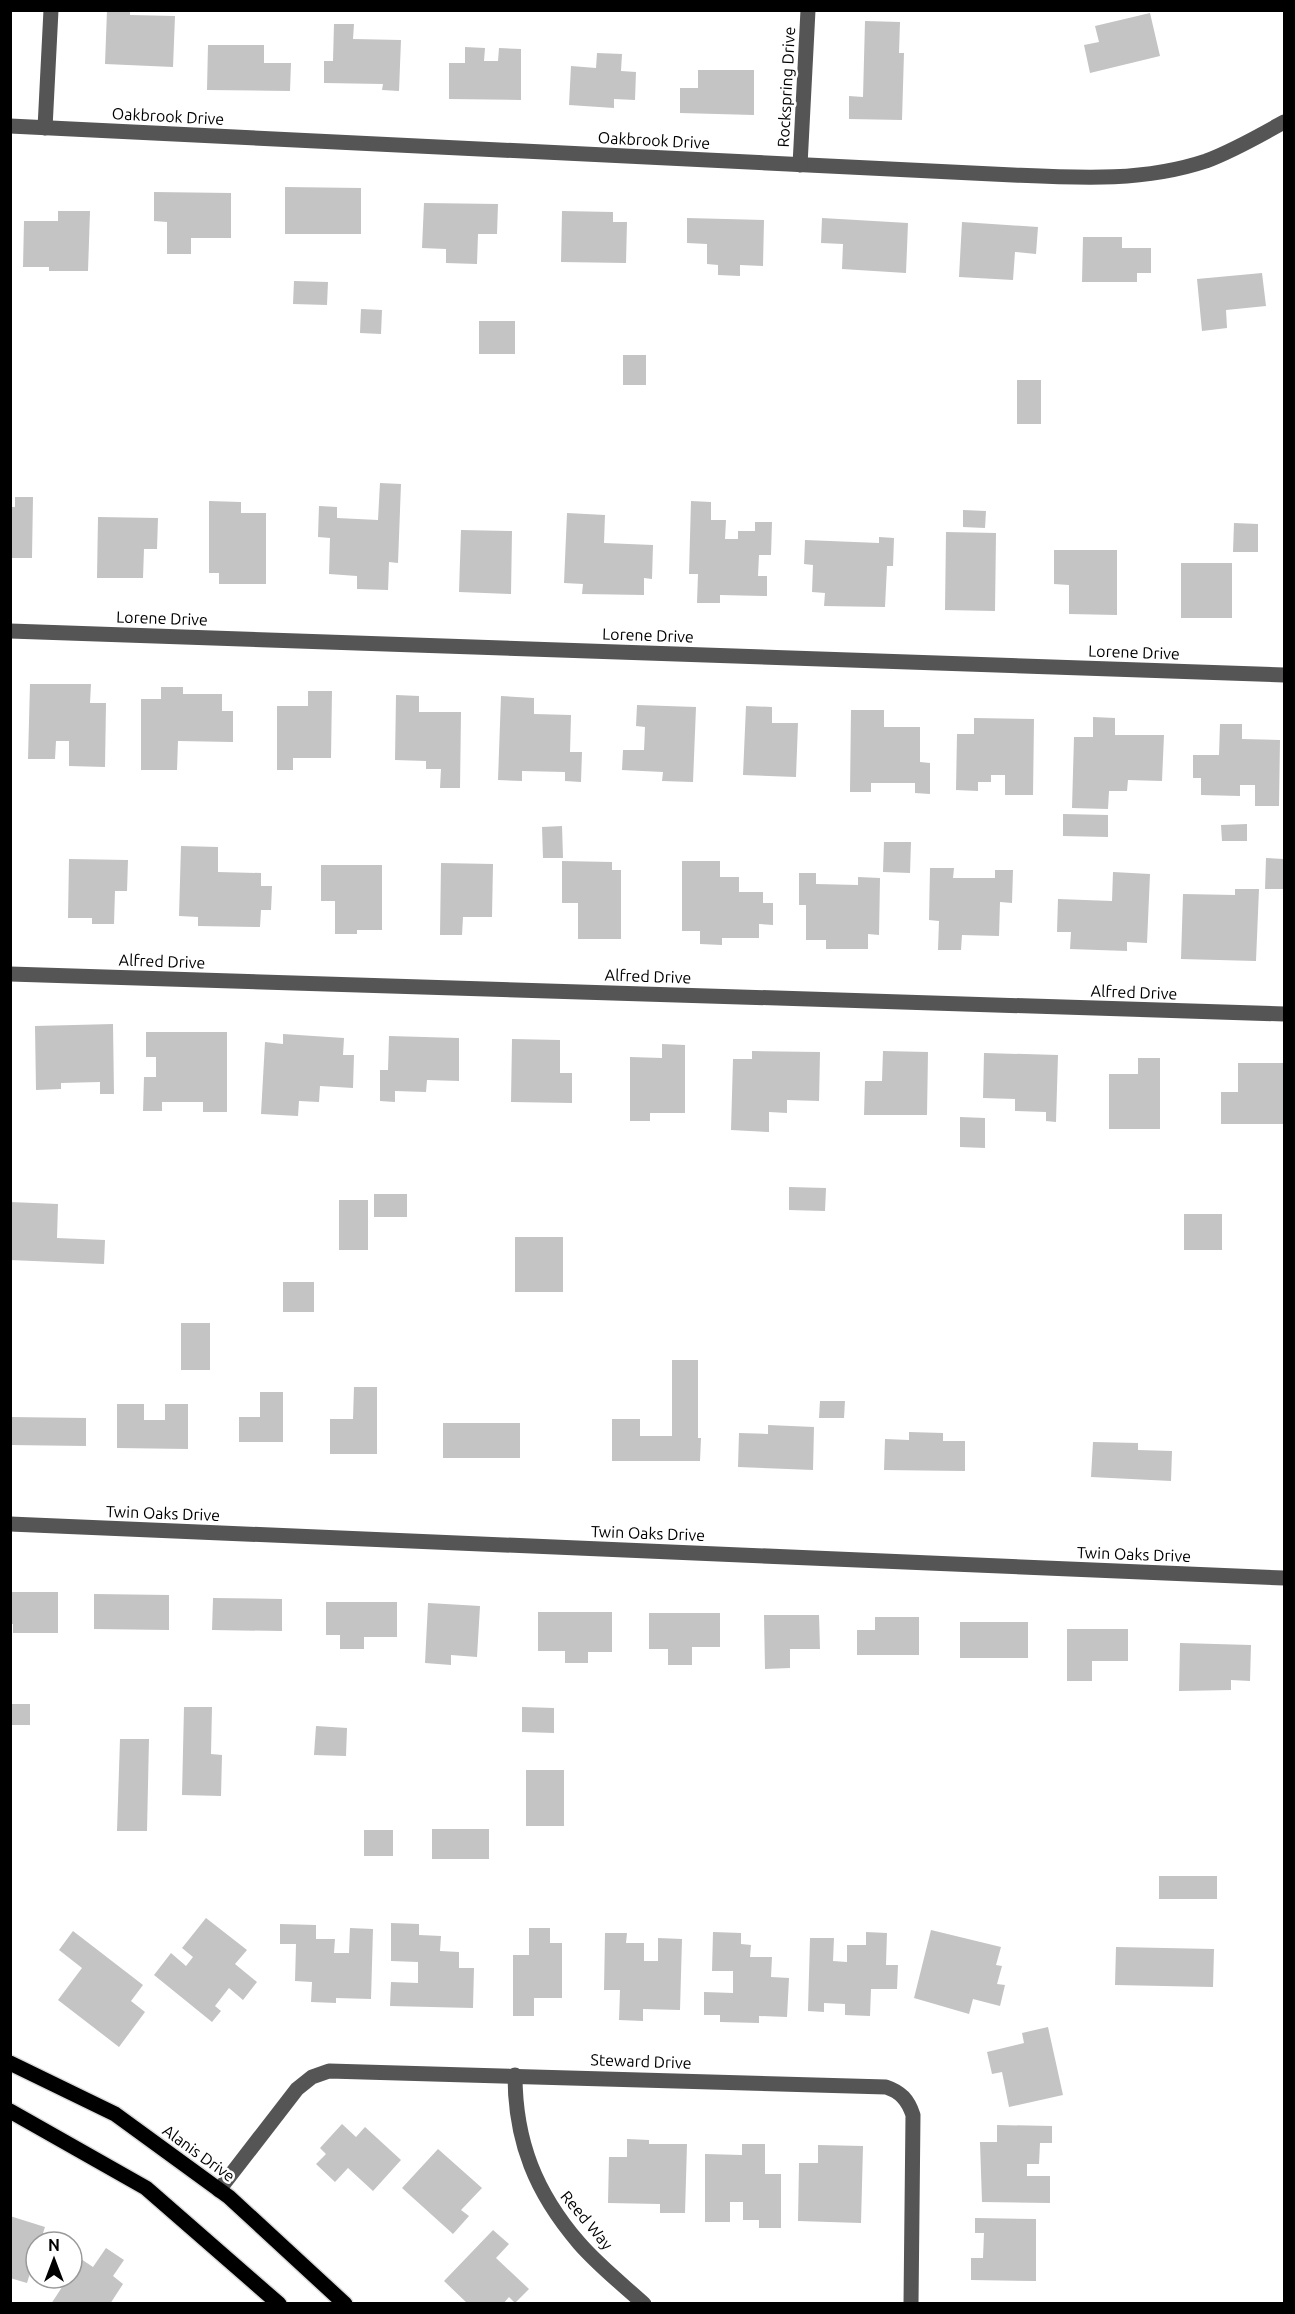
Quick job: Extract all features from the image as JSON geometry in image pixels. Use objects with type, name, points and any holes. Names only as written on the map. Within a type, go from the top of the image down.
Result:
[{"type":"main road","name":"Alanis Drive","points":[[10,2063],[115,2114],[219,2190],[345,2304]]},
{"type":"main road","points":[[10,2111],[146,2188],[279,2304]]},
{"type":"street","points":[[45,128],[51,10]]},
{"type":"street","name":"Rockspring Drive","points":[[800,165],[808,10]]},
{"type":"street","name":"Oakbrook Drive","points":[[10,126],[1013,176],[1123,177],[1151,174],[1205,161],[1235,149],[1284,122]]},
{"type":"street","name":"Lorene Drive","points":[[10,631],[1284,675]]},
{"type":"street","name":"Alfred Drive","points":[[10,974],[1284,1014]]},
{"type":"street","name":"Twin Oaks Drive","points":[[10,1524],[1284,1578]]},
{"type":"street","name":"Steward Drive","points":[[219,2190],[297,2089],[312,2077],[329,2071],[876,2086],[896,2090],[910,2105],[913,2115],[911,2304]]},
{"type":"street","name":"Reed Way","points":[[515,2075],[515,2099],[525,2152],[547,2202],[580,2245],[644,2304]]},
{"type":"building","points":[[107,10],[130,10],[130,15],[175,16],[173,67],[105,64]]},
{"type":"building","points":[[1150,13],[1160,56],[1090,73],[1084,45],[1099,42],[1095,26]]},
{"type":"building","points":[[865,21],[900,22],[899,53],[904,53],[902,120],[849,119],[849,96],[863,97]]},
{"type":"building","points":[[334,24],[354,24],[353,39],[401,40],[399,91],[382,90],[383,84],[324,83],[324,61],[333,61]]},
{"type":"building","points":[[208,45],[264,45],[264,63],[291,63],[290,91],[207,90]]},
{"type":"building","points":[[465,47],[485,48],[484,61],[498,61],[499,48],[521,49],[521,100],[449,99],[449,63],[465,63]]},
{"type":"building","points":[[597,53],[622,54],[621,71],[636,72],[635,100],[614,99],[614,108],[569,105],[571,66],[596,68]]},
{"type":"building","points":[[698,70],[754,70],[754,115],[680,113],[680,88],[698,88]]},
{"type":"building","points":[[285,187],[361,188],[361,234],[285,234]]},
{"type":"building","points":[[154,192],[231,193],[231,238],[191,238],[191,254],[167,254],[167,222],[154,221]]},
{"type":"building","points":[[424,203],[498,204],[497,234],[478,234],[477,264],[446,263],[446,249],[422,248]]},
{"type":"building","points":[[58,211],[90,211],[88,271],[49,271],[49,267],[23,267],[24,221],[58,221]]},
{"type":"building","points":[[562,211],[613,212],[613,222],[627,222],[626,263],[561,262]]},
{"type":"building","points":[[687,218],[764,220],[763,266],[740,265],[740,276],[718,275],[718,265],[707,264],[707,244],[687,243]]},
{"type":"building","points":[[822,218],[908,223],[906,273],[842,269],[843,244],[821,243]]},
{"type":"building","points":[[962,222],[1038,227],[1036,254],[1015,252],[1013,280],[959,277]]},
{"type":"building","points":[[1083,237],[1122,237],[1122,248],[1151,248],[1151,273],[1137,273],[1137,282],[1082,282]]},
{"type":"building","points":[[1262,273],[1266,306],[1226,310],[1227,328],[1202,331],[1197,279]]},
{"type":"building","points":[[294,281],[328,282],[327,305],[293,304]]},
{"type":"building","points":[[361,309],[382,310],[381,334],[360,333]]},
{"type":"building","points":[[479,321],[515,321],[515,354],[479,354]]},
{"type":"building","points":[[623,355],[646,355],[646,385],[623,385]]},
{"type":"building","points":[[1017,380],[1041,380],[1041,424],[1017,424]]},
{"type":"building","points":[[380,483],[401,484],[398,563],[389,562],[388,590],[357,589],[357,576],[329,574],[330,538],[318,537],[319,506],[337,507],[337,518],[378,520]]},
{"type":"building","points":[[15,497],[33,497],[32,558],[10,558],[10,507],[15,507]]},
{"type":"building","points":[[209,501],[241,502],[241,513],[266,513],[266,584],[219,584],[219,573],[209,573]]},
{"type":"building","points":[[691,501],[711,502],[711,520],[726,520],[725,539],[738,539],[738,531],[755,531],[755,522],[772,522],[771,555],[759,555],[758,576],[767,576],[767,596],[720,595],[720,603],[697,603],[698,574],[689,574]]},
{"type":"building","points":[[963,510],[986,511],[985,528],[963,527]]},
{"type":"building","points":[[567,513],[605,515],[604,543],[653,545],[652,579],[644,578],[644,595],[582,594],[583,584],[564,583]]},
{"type":"building","points":[[98,517],[158,518],[157,549],[144,549],[143,578],[97,578]]},
{"type":"building","points":[[1234,523],[1258,524],[1258,552],[1233,552]]},
{"type":"building","points":[[461,530],[512,531],[511,594],[459,592]]},
{"type":"building","points":[[946,532],[996,533],[995,611],[945,610]]},
{"type":"building","points":[[879,537],[894,538],[893,566],[887,566],[885,607],[824,606],[825,593],[812,592],[813,565],[804,564],[805,540],[879,543]]},
{"type":"building","points":[[1054,550],[1117,550],[1117,615],[1069,614],[1069,585],[1054,584]]},
{"type":"building","points":[[1181,563],[1232,563],[1232,618],[1181,618]]},
{"type":"building","points":[[30,684],[91,684],[90,703],[106,703],[105,767],[69,766],[69,741],[56,741],[55,759],[28,759]]},
{"type":"building","points":[[161,687],[183,687],[183,694],[222,694],[222,711],[233,711],[233,742],[178,741],[177,770],[141,770],[141,699],[161,699]]},
{"type":"building","points":[[308,691],[332,691],[331,758],[293,758],[293,770],[277,770],[277,706],[308,706]]},
{"type":"building","points":[[396,695],[419,696],[419,712],[461,712],[460,788],[440,788],[441,769],[426,769],[426,761],[395,760]]},
{"type":"building","points":[[501,696],[534,698],[534,714],[571,715],[570,752],[582,752],[581,782],[565,781],[565,772],[522,771],[522,781],[498,780]]},
{"type":"building","points":[[637,705],[696,707],[693,782],[662,781],[663,772],[622,770],[623,750],[644,750],[645,727],[636,726]]},
{"type":"building","points":[[746,706],[772,707],[772,723],[798,723],[796,777],[743,775]]},
{"type":"building","points":[[851,710],[884,710],[884,727],[920,727],[920,762],[930,763],[930,794],[915,793],[915,783],[871,783],[871,792],[850,792]]},
{"type":"building","points":[[1093,717],[1115,718],[1115,735],[1164,735],[1162,781],[1128,780],[1127,791],[1109,791],[1108,809],[1072,808],[1074,737],[1093,737]]},
{"type":"building","points":[[974,718],[1034,719],[1033,795],[1005,795],[1005,775],[991,775],[991,782],[978,782],[978,791],[956,790],[957,734],[974,734]]},
{"type":"building","points":[[1220,724],[1242,724],[1242,739],[1280,740],[1279,806],[1255,806],[1255,785],[1240,785],[1240,796],[1201,795],[1201,778],[1193,778],[1193,755],[1219,755]]},
{"type":"building","points":[[1063,814],[1108,815],[1108,837],[1063,836]]},
{"type":"building","points":[[1247,824],[1247,841],[1222,841],[1221,825]]},
{"type":"building","points":[[562,826],[563,858],[543,858],[542,827]]},
{"type":"building","points":[[884,842],[911,842],[910,873],[883,872]]},
{"type":"building","points":[[181,846],[218,847],[218,872],[261,873],[261,886],[272,886],[271,910],[261,910],[260,927],[198,926],[198,917],[179,916]]},
{"type":"building","points":[[1266,858],[1284,859],[1284,889],[1265,889]]},
{"type":"building","points":[[69,859],[128,860],[127,891],[115,891],[114,924],[92,924],[92,918],[68,918]]},
{"type":"building","points":[[562,861],[612,862],[612,870],[621,870],[621,939],[578,939],[578,903],[562,903]]},
{"type":"building","points":[[682,861],[720,861],[720,877],[739,877],[739,892],[763,892],[763,903],[773,903],[773,925],[759,924],[759,938],[722,938],[722,945],[700,944],[700,931],[682,931]]},
{"type":"building","points":[[441,863],[493,864],[492,917],[463,917],[462,935],[440,935]]},
{"type":"building","points":[[321,865],[382,865],[382,930],[357,930],[357,934],[335,934],[335,901],[321,901]]},
{"type":"building","points":[[930,868],[954,868],[953,878],[995,878],[995,870],[1013,870],[1012,903],[1000,902],[999,936],[962,935],[961,950],[938,950],[939,921],[929,920]]},
{"type":"building","points":[[1113,872],[1150,874],[1147,943],[1127,942],[1127,951],[1070,949],[1071,932],[1057,932],[1058,899],[1112,901]]},
{"type":"building","points":[[799,873],[816,873],[816,884],[858,885],[858,877],[880,878],[879,935],[868,934],[868,949],[826,949],[826,940],[806,940],[806,905],[799,905]]},
{"type":"building","points":[[1235,889],[1259,889],[1256,961],[1181,959],[1183,894],[1235,895]]},
{"type":"building","points":[[113,1024],[114,1094],[100,1094],[100,1082],[61,1083],[61,1089],[36,1090],[35,1026]]},
{"type":"building","points":[[146,1032],[227,1032],[227,1112],[203,1112],[203,1102],[162,1102],[162,1111],[143,1111],[144,1077],[156,1077],[156,1057],[146,1057]]},
{"type":"building","points":[[283,1034],[344,1038],[343,1055],[354,1055],[353,1088],[320,1086],[319,1102],[299,1101],[298,1116],[261,1114],[265,1042],[283,1044]]},
{"type":"building","points":[[389,1036],[459,1038],[459,1081],[427,1080],[426,1092],[395,1091],[395,1102],[380,1101],[380,1070],[388,1070]]},
{"type":"building","points":[[512,1039],[560,1040],[560,1073],[572,1073],[572,1103],[511,1102]]},
{"type":"building","points":[[662,1044],[685,1045],[685,1113],[650,1113],[650,1121],[630,1121],[630,1057],[662,1058]]},
{"type":"building","points":[[752,1051],[820,1052],[819,1101],[787,1100],[787,1113],[769,1112],[769,1132],[731,1130],[733,1059],[752,1059]]},
{"type":"building","points":[[883,1051],[928,1052],[927,1115],[864,1115],[865,1081],[882,1081]]},
{"type":"building","points":[[984,1053],[1058,1055],[1056,1122],[1046,1121],[1046,1112],[1015,1111],[1015,1099],[983,1098]]},
{"type":"building","points":[[1138,1058],[1160,1058],[1160,1129],[1109,1129],[1109,1074],[1138,1074]]},
{"type":"building","points":[[1238,1063],[1284,1063],[1284,1124],[1221,1124],[1221,1092],[1238,1092]]},
{"type":"building","points":[[960,1117],[985,1118],[985,1148],[960,1147]]},
{"type":"building","points":[[789,1187],[826,1188],[825,1211],[789,1210]]},
{"type":"building","points":[[374,1194],[407,1194],[407,1217],[374,1217]]},
{"type":"building","points":[[339,1200],[368,1200],[368,1250],[339,1250]]},
{"type":"building","points":[[10,1202],[58,1204],[57,1238],[105,1240],[104,1264],[10,1260]]},
{"type":"building","points":[[1184,1214],[1222,1214],[1222,1250],[1184,1250]]},
{"type":"building","points":[[515,1237],[563,1237],[563,1292],[515,1292]]},
{"type":"building","points":[[283,1282],[314,1282],[314,1312],[283,1312]]},
{"type":"building","points":[[181,1323],[210,1323],[210,1370],[181,1370]]},
{"type":"building","points":[[672,1360],[698,1360],[700,1461],[612,1461],[612,1419],[640,1419],[640,1436],[672,1436]]},
{"type":"building","points":[[354,1387],[377,1387],[377,1454],[330,1454],[330,1419],[353,1419]]},
{"type":"building","points":[[260,1392],[283,1392],[283,1442],[239,1442],[239,1417],[260,1417]]},
{"type":"building","points":[[820,1401],[845,1401],[844,1418],[819,1418]]},
{"type":"building","points":[[117,1404],[144,1404],[144,1420],[165,1420],[165,1404],[188,1404],[188,1449],[117,1448]]},
{"type":"building","points":[[10,1417],[86,1418],[86,1446],[10,1445]]},
{"type":"building","points":[[443,1423],[520,1423],[520,1458],[443,1458]]},
{"type":"building","points":[[768,1425],[814,1427],[813,1470],[738,1467],[739,1433],[768,1434]]},
{"type":"building","points":[[909,1432],[943,1433],[943,1441],[965,1441],[965,1471],[884,1470],[885,1439],[909,1440]]},
{"type":"building","points":[[1093,1442],[1138,1443],[1138,1450],[1172,1451],[1171,1481],[1091,1477]]},
{"type":"building","points":[[10,1592],[58,1592],[58,1633],[13,1633],[13,1624],[10,1624]]},
{"type":"building","points":[[94,1594],[169,1595],[169,1630],[94,1629]]},
{"type":"building","points":[[213,1598],[282,1599],[282,1631],[212,1630]]},
{"type":"building","points":[[326,1602],[397,1602],[397,1637],[364,1637],[364,1649],[340,1649],[340,1635],[326,1635]]},
{"type":"building","points":[[428,1603],[480,1606],[477,1657],[451,1655],[451,1665],[425,1663]]},
{"type":"building","points":[[538,1612],[612,1612],[612,1652],[588,1652],[588,1663],[565,1663],[565,1651],[538,1651]]},
{"type":"building","points":[[649,1613],[720,1613],[720,1647],[692,1647],[692,1665],[668,1665],[668,1649],[649,1649]]},
{"type":"building","points":[[764,1615],[819,1615],[820,1649],[790,1649],[790,1668],[765,1669]]},
{"type":"building","points":[[875,1617],[919,1617],[919,1655],[857,1655],[857,1630],[875,1630]]},
{"type":"building","points":[[960,1622],[1028,1622],[1028,1658],[960,1658]]},
{"type":"building","points":[[1067,1629],[1128,1629],[1128,1661],[1092,1661],[1092,1681],[1067,1681]]},
{"type":"building","points":[[1180,1643],[1251,1645],[1250,1681],[1231,1680],[1231,1690],[1179,1691]]},
{"type":"building","points":[[10,1704],[30,1704],[30,1725],[10,1725]]},
{"type":"building","points":[[184,1707],[212,1707],[211,1754],[222,1755],[221,1796],[182,1795]]},
{"type":"building","points":[[522,1707],[554,1708],[554,1733],[522,1732]]},
{"type":"building","points":[[316,1726],[347,1728],[346,1756],[314,1755]]},
{"type":"building","points":[[120,1739],[149,1739],[147,1831],[117,1831]]},
{"type":"building","points":[[526,1770],[564,1770],[564,1826],[526,1826]]},
{"type":"building","points":[[432,1829],[489,1829],[489,1859],[432,1859]]},
{"type":"building","points":[[364,1830],[393,1830],[393,1856],[364,1856]]},
{"type":"building","points":[[1159,1876],[1217,1876],[1217,1899],[1159,1899]]},
{"type":"building","points":[[206,1918],[247,1950],[235,1964],[257,1982],[243,2000],[229,1988],[215,2006],[221,2011],[212,2022],[154,1975],[171,1953],[186,1966],[193,1957],[182,1948]]},
{"type":"building","points":[[391,1923],[419,1924],[419,1935],[441,1936],[440,1951],[459,1952],[459,1968],[474,1968],[473,2008],[390,2006],[391,1982],[418,1983],[418,1962],[391,1961]]},
{"type":"building","points":[[280,1924],[316,1925],[316,1939],[335,1939],[334,1953],[349,1953],[350,1928],[373,1929],[371,1999],[336,1998],[336,2003],[311,2002],[312,1982],[295,1981],[296,1944],[280,1944]]},
{"type":"building","points":[[529,1928],[550,1928],[550,1943],[562,1943],[562,1998],[534,1998],[534,2016],[513,2016],[513,1955],[529,1955]]},
{"type":"building","points":[[931,1930],[1001,1947],[996,1965],[1002,1966],[997,1984],[1005,1985],[1000,2006],[973,1999],[969,2014],[914,1998]]},
{"type":"building","points":[[73,1931],[143,1985],[131,2001],[145,2012],[119,2047],[58,2000],[82,1968],[59,1950]]},
{"type":"building","points":[[713,1932],[741,1933],[741,1944],[751,1945],[750,1957],[772,1957],[771,1977],[789,1978],[787,2017],[759,2016],[759,2023],[720,2022],[720,2015],[704,2015],[704,1992],[733,1993],[733,1971],[712,1971]]},
{"type":"building","points":[[866,1932],[887,1933],[886,1965],[898,1965],[897,1989],[871,1989],[870,2016],[845,2015],[845,2004],[824,2003],[824,2012],[808,2011],[810,1938],[834,1938],[833,1961],[847,1962],[847,1945],[866,1945]]},
{"type":"building","points":[[605,1933],[627,1933],[626,1943],[644,1943],[644,1961],[658,1961],[658,1938],[682,1939],[680,2010],[643,2009],[643,2021],[619,2020],[620,1990],[604,1990]]},
{"type":"building","points":[[1116,1947],[1214,1949],[1213,1987],[1115,1985]]},
{"type":"building","points":[[1048,2027],[1063,2095],[1009,2107],[1002,2072],[992,2074],[987,2052],[1024,2043],[1022,2033]]},
{"type":"building","points":[[342,2124],[356,2137],[365,2127],[401,2160],[373,2191],[348,2168],[335,2182],[316,2164],[326,2154],[320,2148]]},
{"type":"building","points":[[997,2125],[1052,2126],[1052,2143],[1040,2143],[1039,2164],[1027,2164],[1027,2176],[1050,2176],[1050,2203],[982,2202],[980,2142],[997,2142]]},
{"type":"building","points":[[627,2139],[649,2140],[649,2144],[687,2144],[685,2213],[660,2213],[660,2204],[608,2203],[609,2157],[627,2157]]},
{"type":"building","points":[[742,2144],[765,2144],[765,2174],[781,2174],[781,2228],[759,2228],[759,2220],[743,2220],[743,2202],[730,2202],[730,2222],[705,2222],[705,2154],[742,2155]]},
{"type":"building","points":[[818,2145],[863,2146],[861,2223],[798,2221],[799,2163],[818,2163]]},
{"type":"building","points":[[438,2149],[482,2188],[461,2210],[469,2216],[453,2234],[402,2188]]},
{"type":"building","points":[[10,2216],[45,2227],[44,2230],[24,2230],[24,2282],[10,2278]]},
{"type":"building","points":[[975,2218],[1036,2219],[1036,2281],[971,2280],[971,2258],[983,2258],[984,2233],[975,2233]]},
{"type":"building","points":[[493,2230],[509,2244],[496,2258],[529,2289],[515,2303],[509,2297],[503,2304],[468,2304],[444,2281]]},
{"type":"building","points":[[106,2248],[124,2260],[113,2276],[123,2284],[110,2304],[51,2304],[60,2290],[84,2290],[84,2261],[93,2267]]}]
